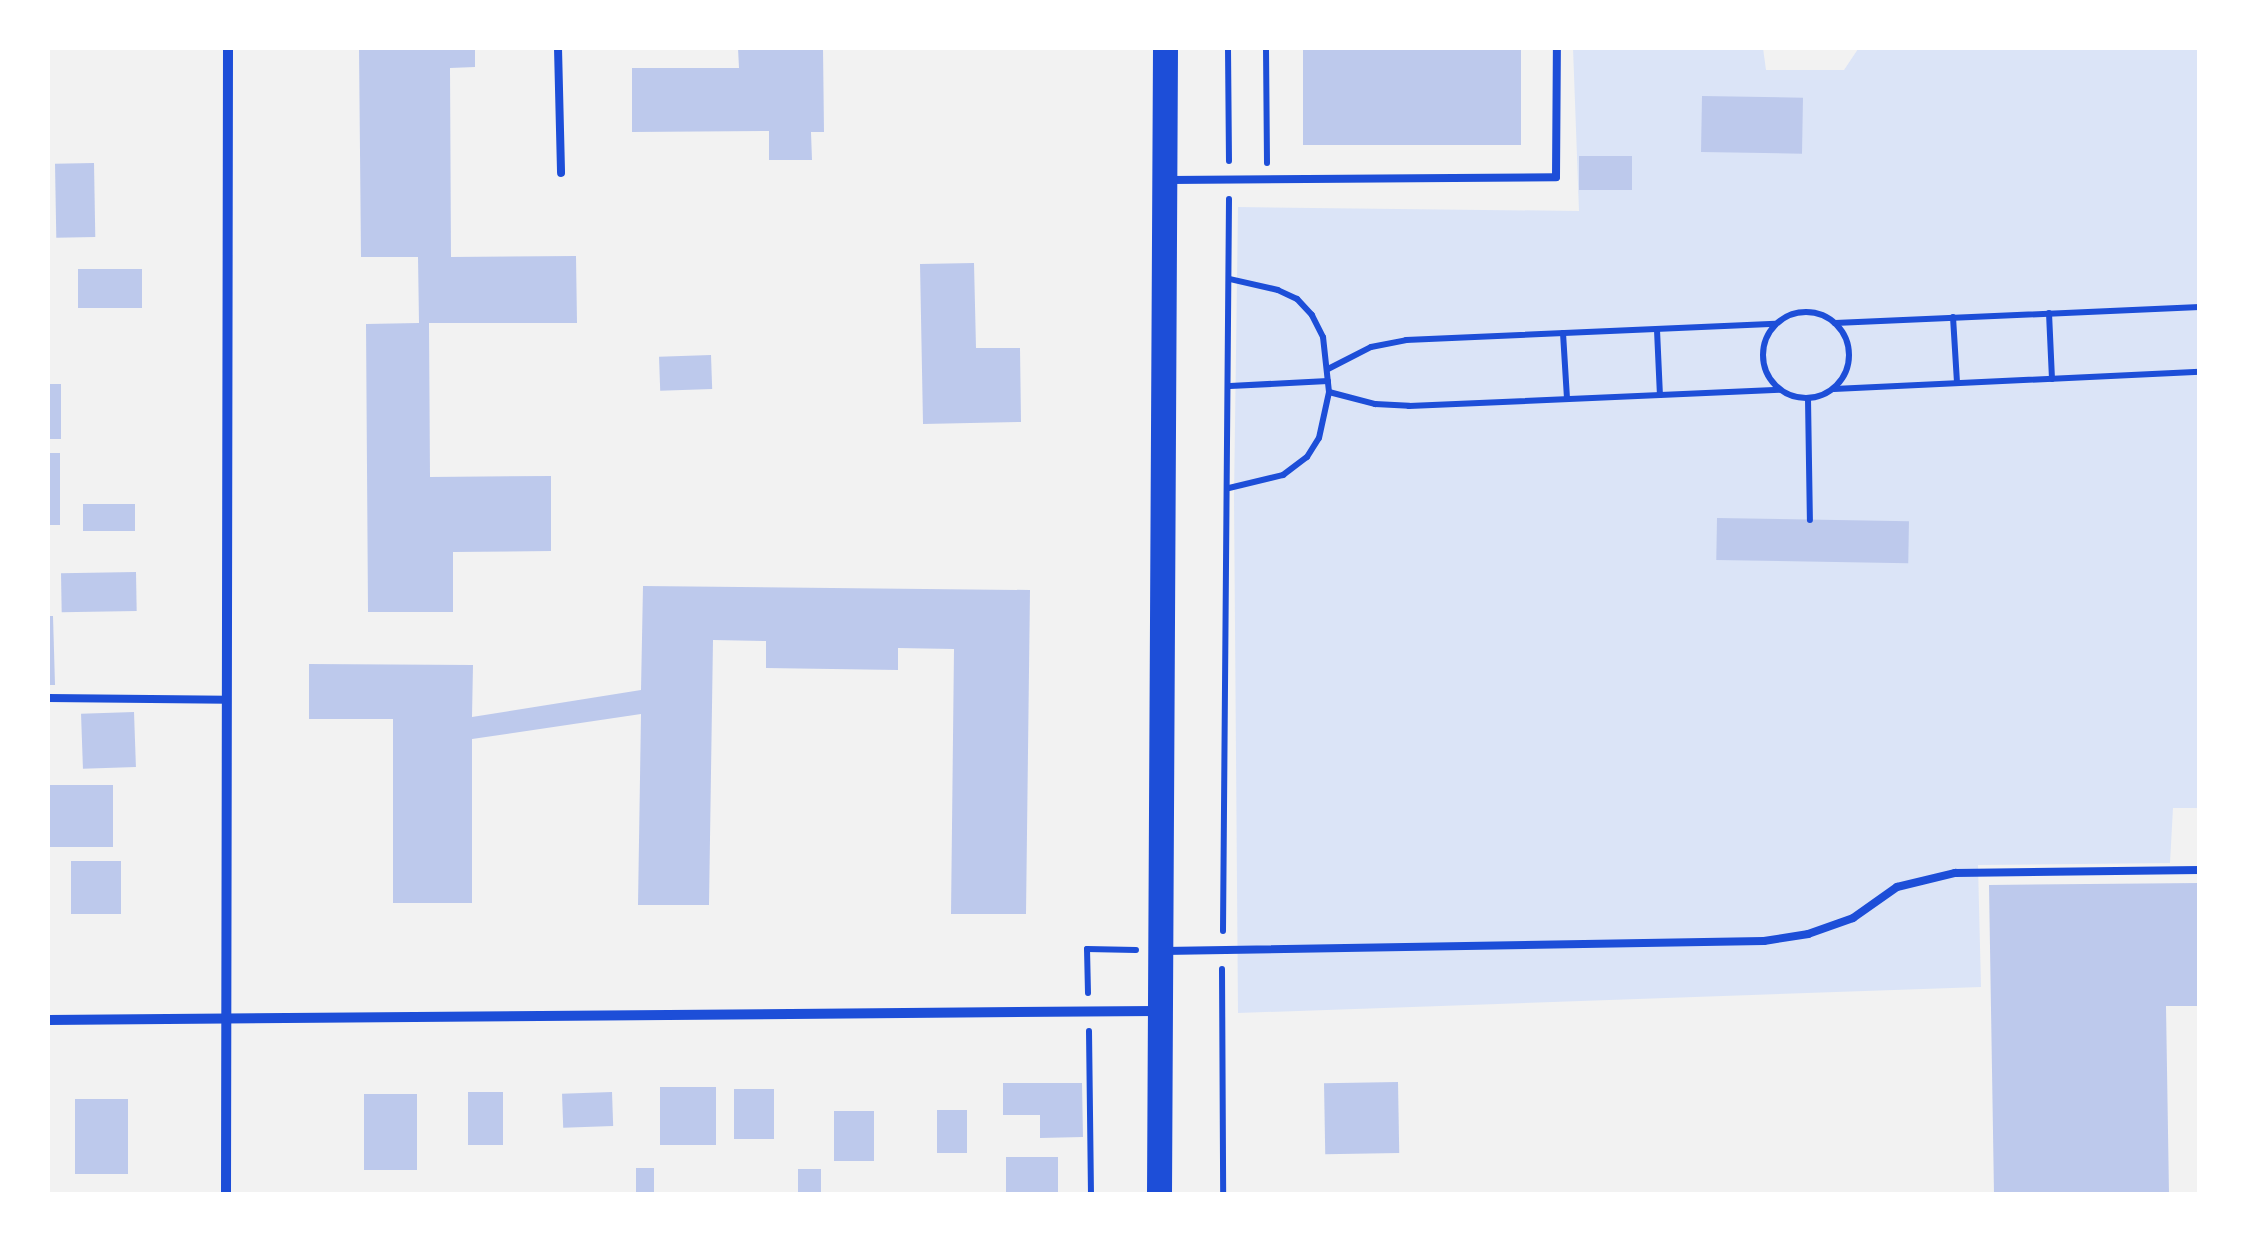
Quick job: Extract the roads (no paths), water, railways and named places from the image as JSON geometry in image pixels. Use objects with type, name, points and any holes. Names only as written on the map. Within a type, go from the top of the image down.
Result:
[{"type":"main road","points":[[1159,1194],[1164,48]]},
{"type":"street","points":[[226,1194],[228,48]]},
{"type":"street","points":[[48,1020],[1161,1011]]},
{"type":"lane","points":[[558,48],[562,173]]},
{"type":"lane","points":[[1164,180],[1556,177],[1557,48]]},
{"type":"lane","points":[[48,698],[228,700]]},
{"type":"lane","points":[[1162,951],[1764,941],[1808,934],[1852,918],[1897,886],[1955,874],[2200,870]]}]
